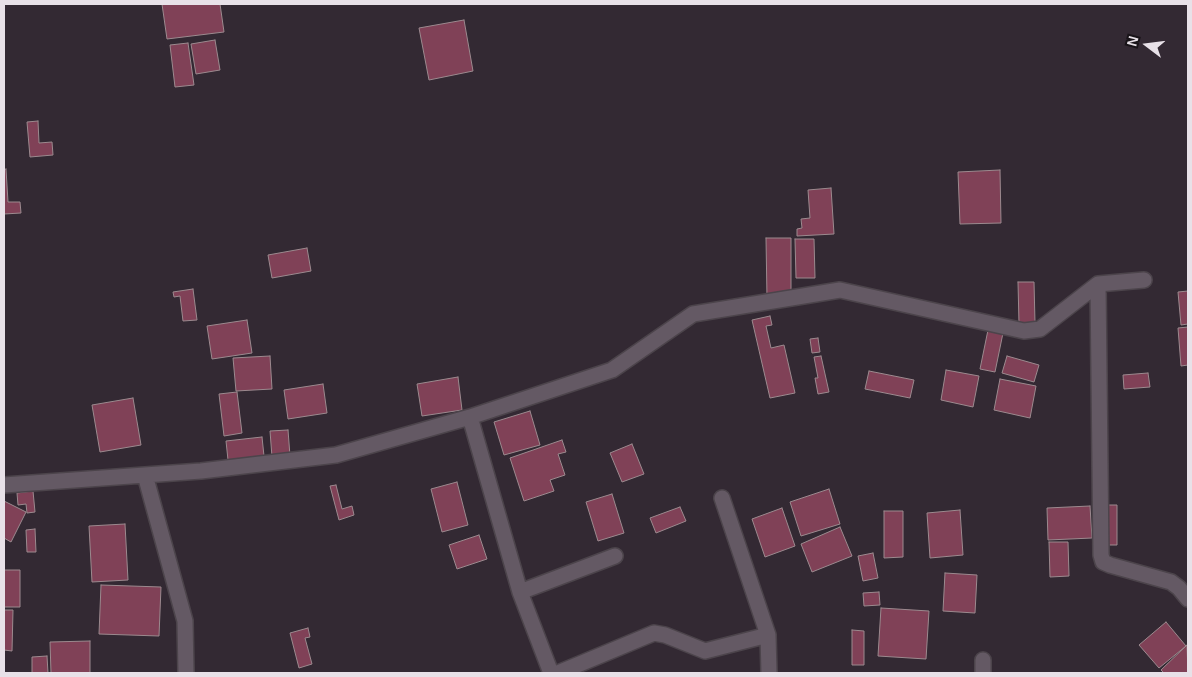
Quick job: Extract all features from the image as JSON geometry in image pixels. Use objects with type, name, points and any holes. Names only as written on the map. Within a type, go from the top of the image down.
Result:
[{"type":"street","points":[[4,485],[201,471],[336,454],[470,417],[612,370],[693,314],[840,290],[1024,331],[1040,329],[1098,284],[1144,280]]},
{"type":"street","points":[[1098,284],[1101,554],[1103,562],[1171,582],[1188,599]]},
{"type":"street","points":[[470,417],[520,592],[552,673]]},
{"type":"street","points":[[145,474],[185,622],[186,673]]},
{"type":"street","points":[[722,498],[768,635],[770,673]]},
{"type":"street","points":[[520,592],[615,556]]},
{"type":"street","points":[[558,673],[654,633],[665,635],[705,650],[768,635]]},
{"type":"building","points":[[162,4],[220,4],[224,32],[167,39]]},
{"type":"building","points":[[464,20],[473,71],[429,80],[419,28]]},
{"type":"building","points":[[215,40],[220,70],[196,74],[191,44]]},
{"type":"building","points":[[188,43],[194,85],[175,87],[170,45]]},
{"type":"building","points":[[38,121],[39,143],[52,142],[53,155],[30,157],[27,122]]},
{"type":"building","points":[[6,169],[8,202],[20,202],[21,213],[4,214],[4,170]]},
{"type":"building","points":[[1000,170],[1001,223],[960,224],[958,172]]},
{"type":"building","points":[[831,188],[834,234],[797,236],[797,229],[802,228],[801,219],[810,218],[808,190]]},
{"type":"building","points":[[766,238],[791,238],[791,298],[767,298]]},
{"type":"building","points":[[795,239],[814,239],[815,278],[796,278]]},
{"type":"building","points":[[307,248],[311,271],[272,278],[268,255]]},
{"type":"building","points":[[1018,282],[1034,282],[1035,323],[1019,324]]},
{"type":"building","points":[[193,289],[197,320],[183,321],[180,296],[174,297],[173,292]]},
{"type":"building","points":[[1188,291],[1188,324],[1181,325],[1178,292]]},
{"type":"building","points":[[770,316],[772,325],[766,326],[771,348],[784,345],[795,393],[770,398],[752,320]]},
{"type":"building","points":[[247,320],[252,353],[212,359],[207,326]]},
{"type":"building","points":[[1188,327],[1188,365],[1181,366],[1178,328]]},
{"type":"building","points":[[988,330],[1003,333],[995,372],[980,369]]},
{"type":"building","points":[[818,338],[820,352],[812,353],[810,339]]},
{"type":"building","points":[[270,356],[272,389],[236,391],[233,358]]},
{"type":"building","points":[[821,356],[829,392],[818,394],[815,378],[818,378],[814,357]]},
{"type":"building","points":[[1007,356],[1039,365],[1034,382],[1002,373]]},
{"type":"building","points":[[946,370],[979,376],[973,407],[941,400]]},
{"type":"building","points":[[869,371],[914,380],[910,398],[865,389]]},
{"type":"building","points":[[1148,373],[1150,387],[1124,389],[1123,375]]},
{"type":"building","points":[[458,377],[462,410],[422,416],[417,384]]},
{"type":"building","points":[[1000,379],[1036,386],[1030,418],[994,410]]},
{"type":"building","points":[[323,384],[327,413],[288,419],[284,390]]},
{"type":"building","points":[[237,392],[242,433],[224,436],[219,394]]},
{"type":"building","points":[[133,398],[141,445],[100,452],[92,405]]},
{"type":"building","points":[[530,411],[540,445],[504,455],[494,422]]},
{"type":"building","points":[[288,430],[290,456],[272,457],[270,431]]},
{"type":"building","points":[[262,437],[264,456],[228,460],[226,441]]},
{"type":"building","points":[[562,440],[566,452],[558,454],[565,475],[550,480],[554,491],[524,501],[510,458]]},
{"type":"building","points":[[632,444],[644,474],[622,482],[610,453]]},
{"type":"building","points":[[457,482],[468,525],[442,532],[431,489]]},
{"type":"building","points":[[336,485],[342,509],[352,506],[354,515],[339,520],[330,486]]},
{"type":"building","points":[[829,489],[840,524],[801,536],[790,502]]},
{"type":"building","points":[[33,491],[35,512],[27,513],[26,504],[18,505],[17,493]]},
{"type":"building","points":[[612,494],[624,533],[598,541],[586,502]]},
{"type":"building","points":[[4,501],[26,512],[11,542],[4,538]]},
{"type":"building","points":[[1105,505],[1117,505],[1117,545],[1105,545]]},
{"type":"building","points":[[1090,506],[1092,538],[1048,540],[1047,508]]},
{"type":"building","points":[[680,507],[686,521],[656,533],[650,518]]},
{"type":"building","points":[[782,508],[795,546],[765,557],[752,519]]},
{"type":"building","points":[[960,510],[963,555],[930,558],[927,513]]},
{"type":"building","points":[[884,511],[903,511],[903,557],[884,558]]},
{"type":"building","points":[[125,524],[128,580],[92,582],[89,526]]},
{"type":"building","points":[[840,527],[852,556],[812,572],[801,544]]},
{"type":"building","points":[[35,529],[36,552],[27,552],[26,530]]},
{"type":"building","points":[[479,535],[487,559],[457,569],[449,545]]},
{"type":"building","points":[[1049,542],[1068,542],[1069,576],[1050,577]]},
{"type":"building","points":[[873,553],[878,578],[863,581],[858,556]]},
{"type":"building","points":[[4,570],[20,570],[20,607],[4,607]]},
{"type":"building","points":[[945,573],[977,575],[975,613],[943,611]]},
{"type":"building","points":[[101,585],[161,587],[159,636],[99,634]]},
{"type":"building","points":[[879,592],[880,605],[864,606],[863,593]]},
{"type":"building","points":[[881,608],[929,611],[926,659],[878,656]]},
{"type":"building","points":[[4,610],[13,610],[12,651],[4,650]]},
{"type":"building","points":[[1166,622],[1186,646],[1159,668],[1139,645]]},
{"type":"building","points":[[308,628],[310,637],[305,638],[312,664],[299,668],[290,633]]},
{"type":"building","points":[[852,630],[864,631],[864,665],[852,665]]},
{"type":"building","points":[[90,641],[90,673],[51,673],[50,642]]},
{"type":"building","points":[[1187,645],[1188,673],[1164,673],[1161,670]]},
{"type":"building","points":[[47,656],[48,673],[32,673],[32,657]]}]
